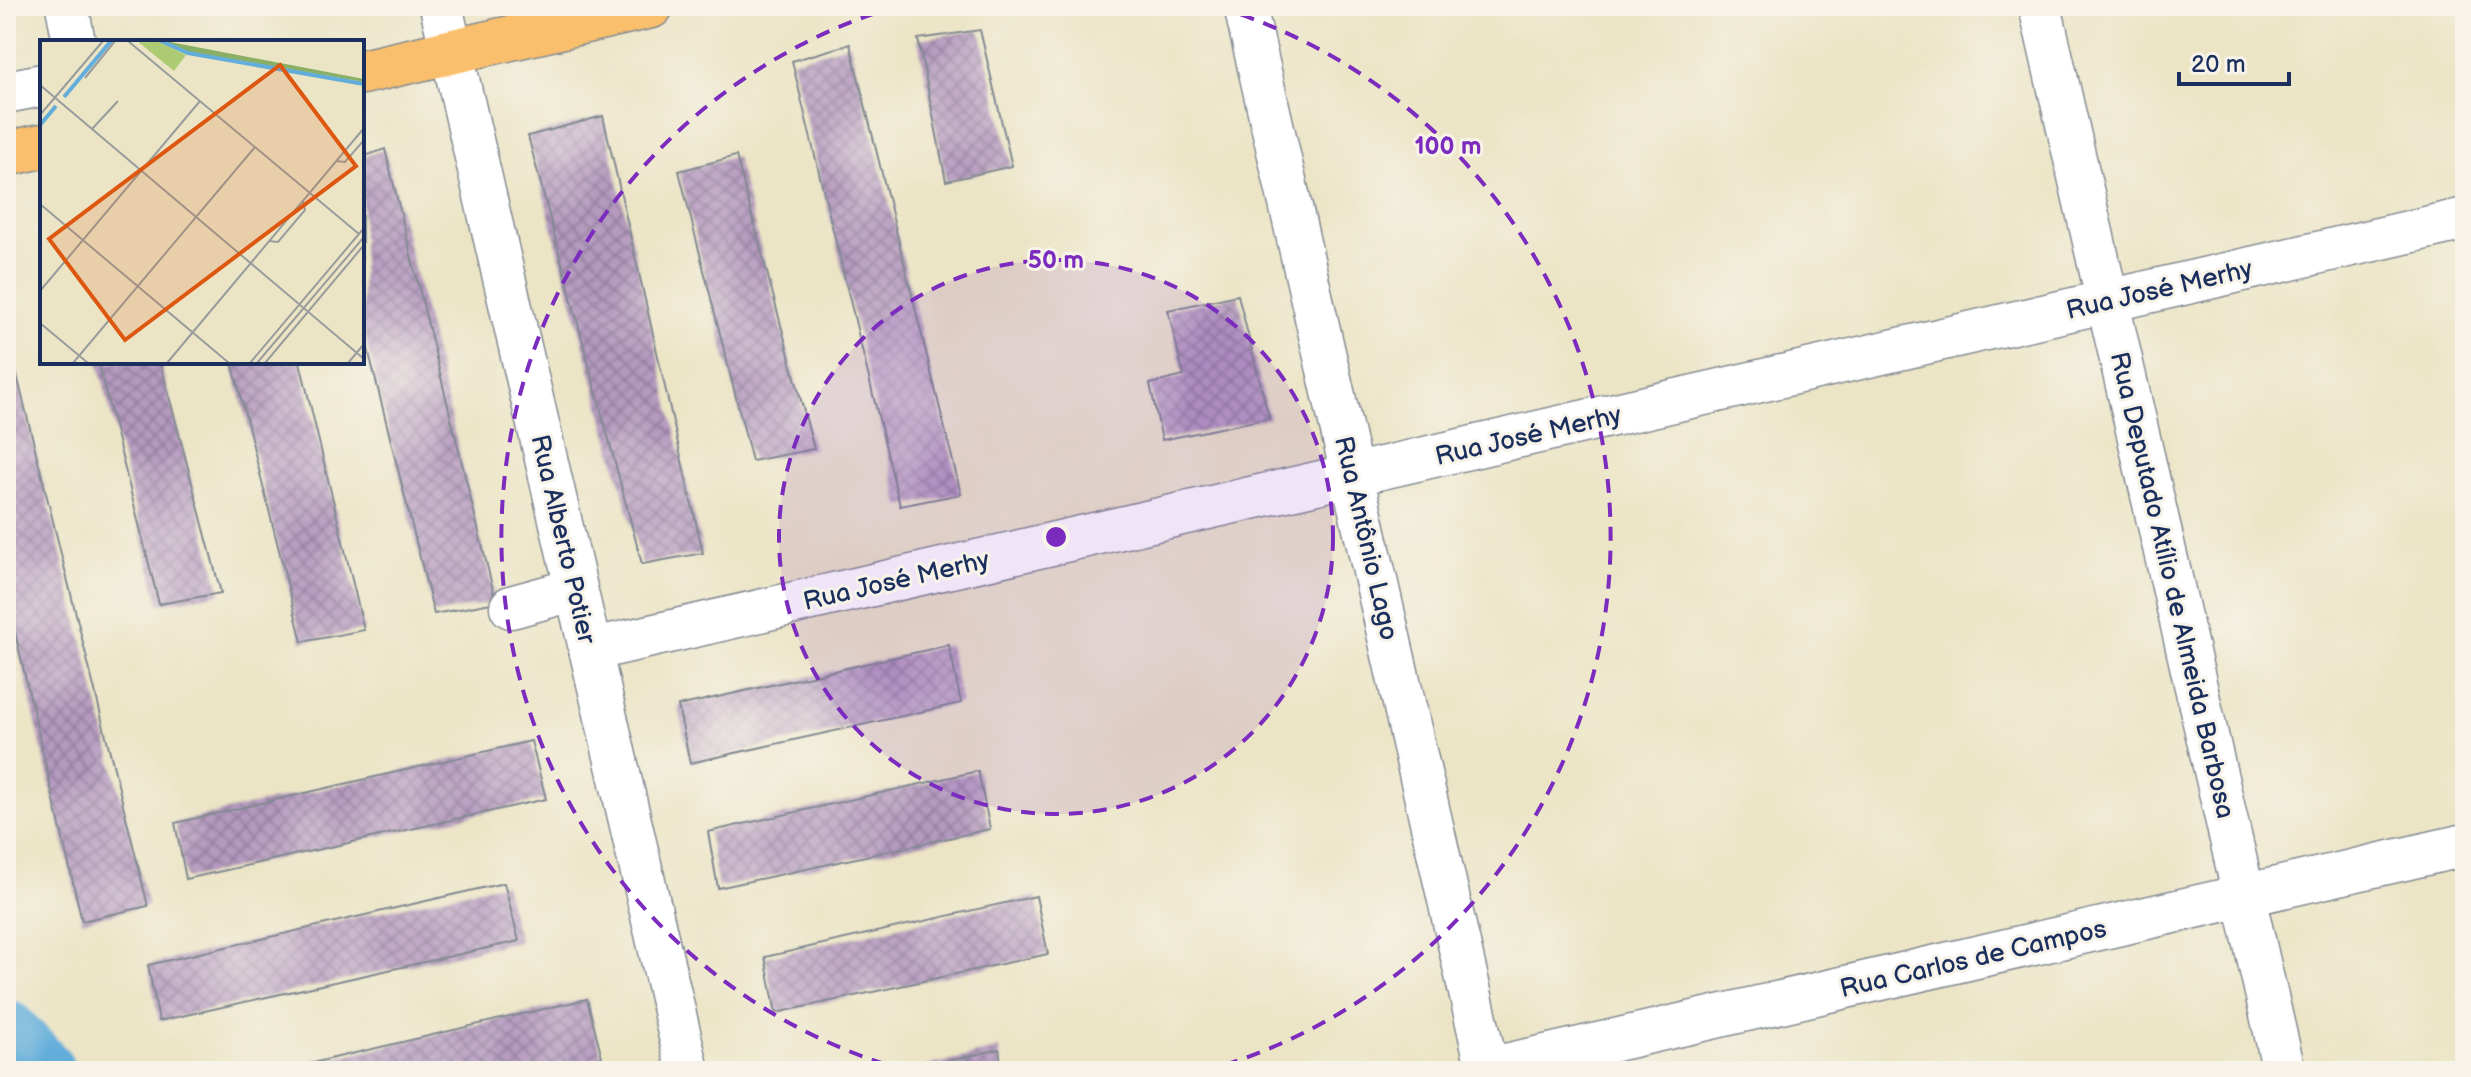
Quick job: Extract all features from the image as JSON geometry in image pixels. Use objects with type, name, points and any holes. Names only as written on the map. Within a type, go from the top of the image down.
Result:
[{"type":"main road","points":[[364,72],[451,52],[545,19],[651,6]]},
{"type":"main road","points":[[6,154],[40,146]]},
{"type":"street","points":[[67,6],[74,40]]},
{"type":"street","name":"Rua Alberto Potier","points":[[441,6],[688,1071]]},
{"type":"street","name":"Rua Antônio Lago","points":[[1245,6],[1485,1070]]},
{"type":"street","name":"Rua Deputado Atílio de Almeida Barbosa","points":[[2040,6],[2284,1071]]},
{"type":"street","points":[[6,92],[40,85]]},
{"type":"street","name":"Rua José Merhy","points":[[590,650],[2465,219]]},
{"type":"street","points":[[511,607],[576,589]]},
{"type":"street","name":"Rua Carlos de Campos","points":[[1485,1070],[2465,845]]},
{"type":"building","points":[[980,30],[1012,166],[946,181],[918,39]]},
{"type":"building","points":[[850,44],[961,494],[900,506],[792,61]]},
{"type":"building","points":[[603,116],[703,553],[642,564],[528,136]]},
{"type":"building","points":[[385,149],[496,602],[434,614],[364,333],[364,156]]},
{"type":"building","points":[[736,156],[814,449],[752,461],[679,171]]},
{"type":"building","points":[[1238,295],[1269,418],[1162,440],[1150,384],[1184,376],[1168,310]]},
{"type":"building","points":[[7,335],[148,906],[82,921],[6,594]]},
{"type":"building","points":[[99,364],[161,364],[221,593],[159,604]]},
{"type":"building","points":[[232,364],[300,364],[364,630],[302,642]]},
{"type":"building","points":[[949,645],[961,703],[690,763],[678,706]]},
{"type":"building","points":[[531,741],[546,799],[186,879],[175,823]]},
{"type":"building","points":[[978,771],[990,829],[718,888],[708,832]]},
{"type":"building","points":[[504,883],[519,941],[159,1021],[148,965]]},
{"type":"building","points":[[1036,896],[1048,954],[776,1013],[765,957]]},
{"type":"building","points":[[587,999],[602,1057],[538,1071],[278,1071]]},
{"type":"building","points":[[999,1049],[1002,1071],[911,1071],[911,1070]]},
{"type":"waterway","points":[[6,1033],[42,1071]]}]
